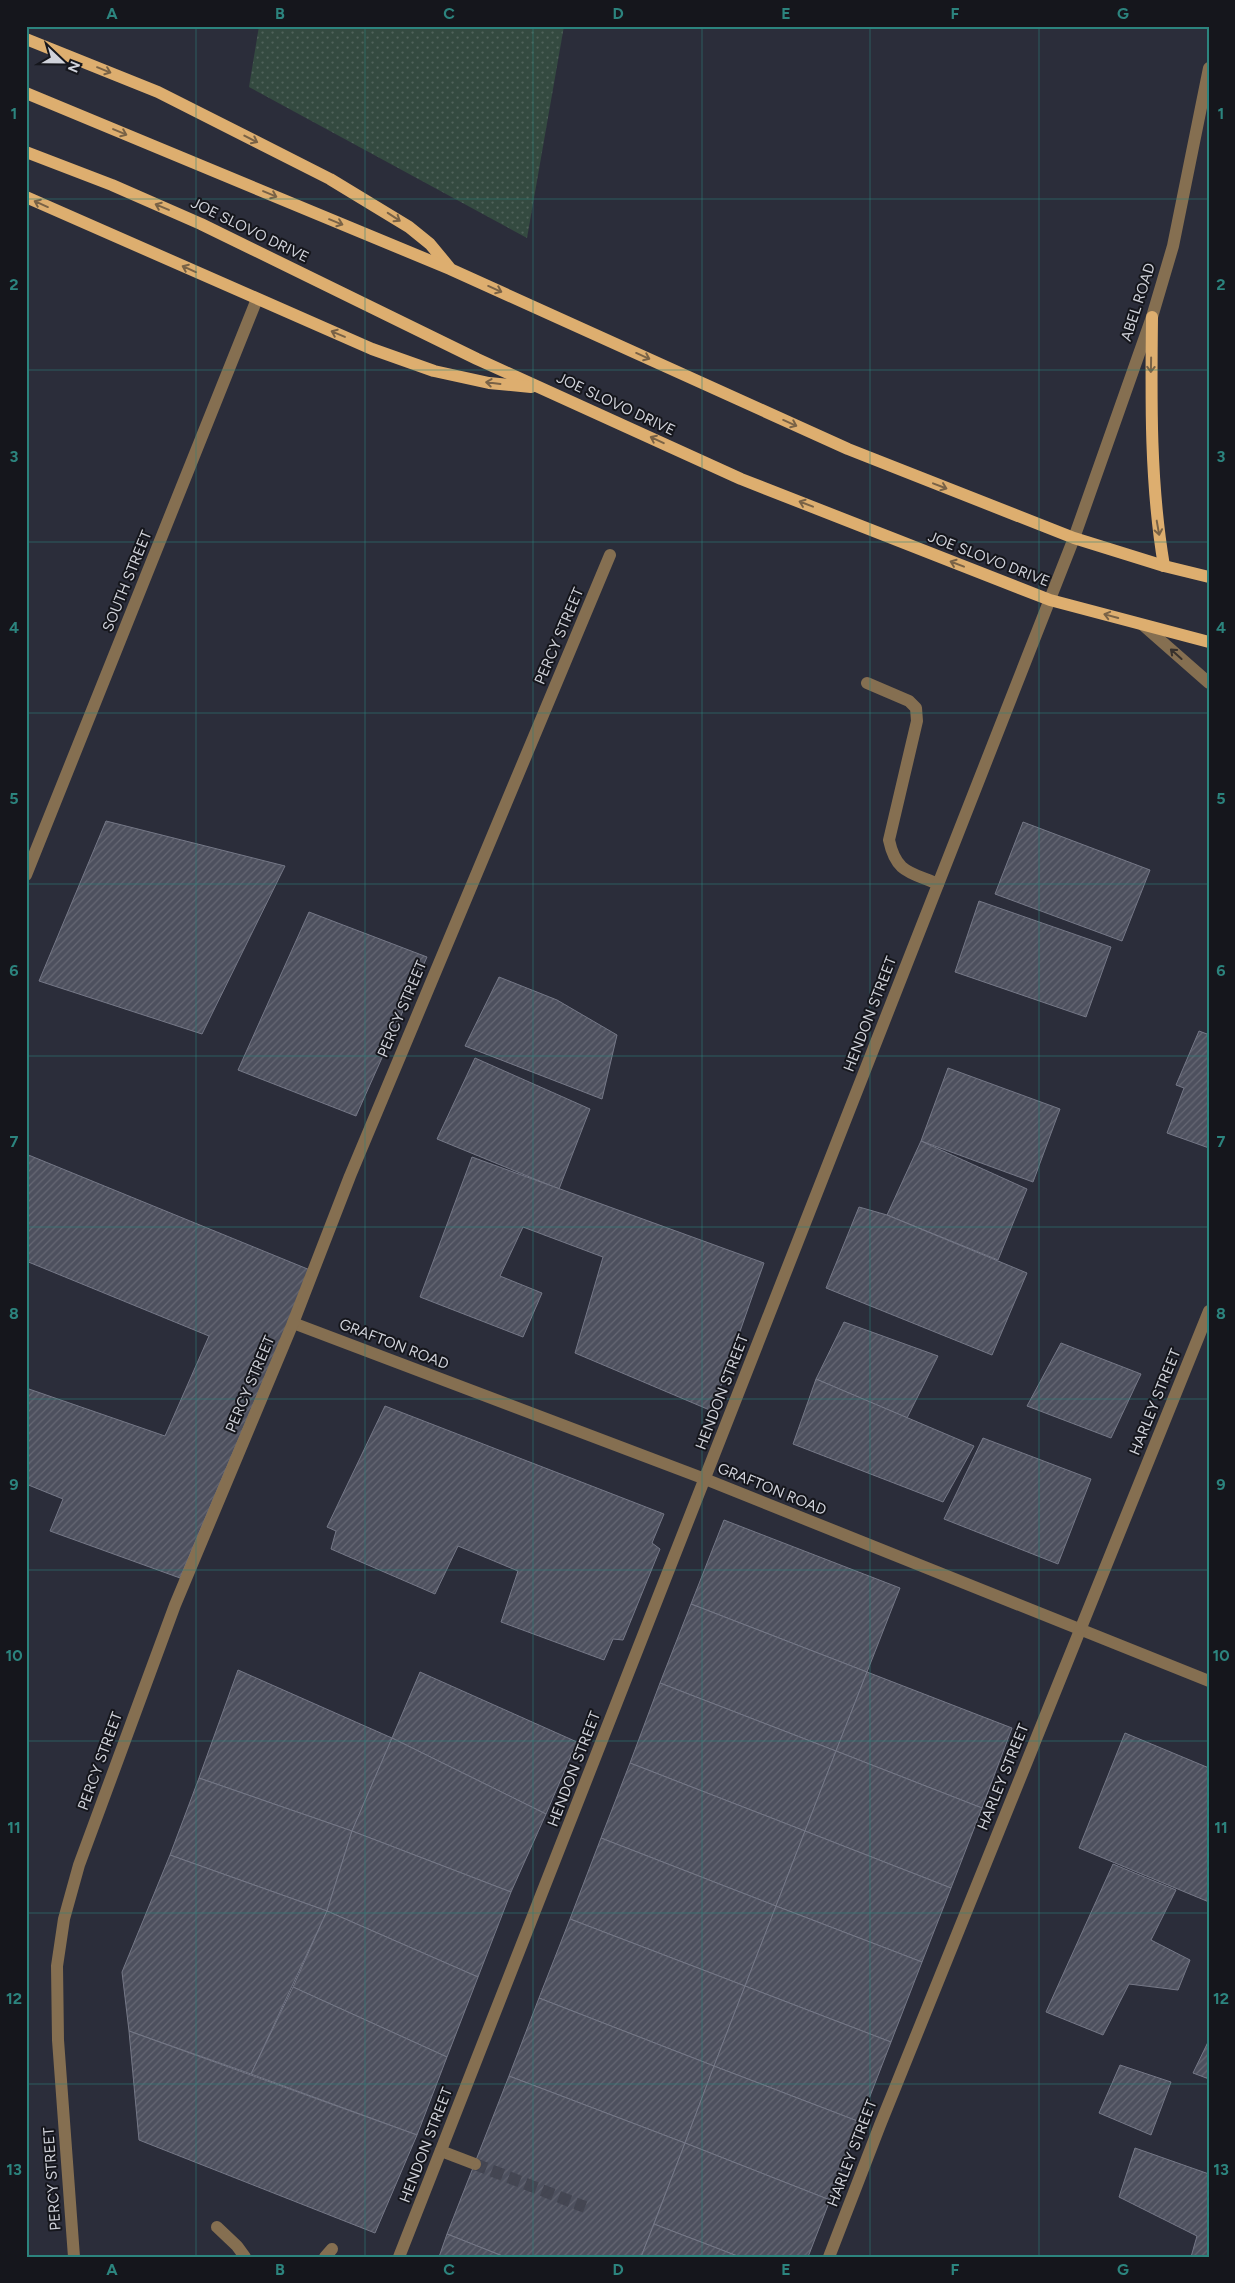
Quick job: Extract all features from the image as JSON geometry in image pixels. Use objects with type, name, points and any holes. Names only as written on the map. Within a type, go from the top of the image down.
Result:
[{"type":"main road","points":[[26,39],[158,92],[330,179],[409,227],[430,244],[450,268]]},
{"type":"main road","points":[[26,93],[450,268],[848,450],[1074,538],[1164,566],[1209,577]]},
{"type":"main road","name":"JOE SLOVO DRIVE","points":[[26,152],[112,185],[201,224],[478,359],[741,479],[1050,600],[1209,642]]},
{"type":"main road","points":[[26,198],[372,348],[434,371],[489,384],[541,388]]},
{"type":"main road","points":[[1152,317],[1150,407],[1152,467],[1156,517],[1164,566]]},
{"type":"street","name":"ABEL ROAD","points":[[1074,538],[1152,317],[1173,246],[1209,68]]},
{"type":"street","name":"SOUTH STREET","points":[[26,875],[257,299]]},
{"type":"street","name":"HENDON STREET","points":[[400,2257],[1074,538]]},
{"type":"street","name":"PERCY STREET","points":[[74,2257],[58,2040],[57,1966],[64,1918],[79,1865],[175,1604],[293,1323],[350,1176],[610,554]]},
{"type":"street","points":[[1143,625],[1209,683]]},
{"type":"street","points":[[867,683],[909,701],[916,708],[917,721],[889,840],[893,858],[904,869],[938,884]]},
{"type":"street","name":"HARLEY STREET","points":[[829,2257],[880,2125],[1209,1311]]},
{"type":"street","name":"GRAFTON ROAD","points":[[293,1323],[705,1480],[1209,1681]]},
{"type":"street","points":[[441,2151],[474,2164]]},
{"type":"street","points":[[217,2227],[237,2246],[245,2257]]},
{"type":"green space","points":[[259,26],[564,26],[527,238],[249,87]]},
{"type":"building","points":[[106,821],[285,866],[202,1034],[39,981]]},
{"type":"building","points":[[1023,822],[1150,870],[1122,941],[995,894]]},
{"type":"building","points":[[979,901],[1111,947],[1086,1017],[955,972]]},
{"type":"building","points":[[309,912],[427,957],[356,1116],[238,1070]]},
{"type":"building","points":[[499,977],[557,1000],[617,1035],[602,1099],[465,1046]]},
{"type":"building","points":[[1209,1030],[1209,1148],[1167,1133],[1184,1088],[1176,1085],[1199,1031],[1207,1034]]},
{"type":"building","points":[[475,1058],[590,1109],[559,1189],[437,1139]]},
{"type":"building","points":[[948,1068],[1060,1109],[1033,1182],[921,1141]]},
{"type":"building","points":[[921,1141],[1027,1189],[998,1260],[887,1215]]},
{"type":"building","points":[[26,1154],[310,1270],[180,1578],[50,1531],[63,1499],[26,1484],[26,1388],[165,1436],[209,1336],[26,1261]]},
{"type":"building","points":[[472,1157],[764,1263],[712,1411],[575,1353],[603,1257],[523,1227],[500,1276],[542,1293],[523,1337],[420,1297]]},
{"type":"building","points":[[859,1207],[887,1215],[1027,1273],[992,1355],[826,1288]]},
{"type":"building","points":[[844,1322],[938,1356],[907,1418],[816,1379]]},
{"type":"building","points":[[1061,1343],[1141,1374],[1111,1438],[1027,1406]]},
{"type":"building","points":[[816,1379],[974,1446],[943,1502],[793,1444]]},
{"type":"building","points":[[385,1406],[664,1514],[652,1543],[660,1549],[623,1640],[613,1639],[604,1660],[501,1622],[518,1571],[458,1546],[435,1594],[331,1549],[336,1531],[327,1527]]},
{"type":"building","points":[[983,1438],[1091,1479],[1058,1564],[944,1519]]},
{"type":"building","points":[[724,1520],[900,1588],[867,1672],[691,1604]]},
{"type":"building","points":[[691,1604],[867,1672],[836,1751],[660,1683]]},
{"type":"building","points":[[238,1670],[392,1738],[352,1831],[199,1778]]},
{"type":"building","points":[[420,1672],[577,1742],[546,1814],[392,1738]]},
{"type":"building","points":[[867,1672],[1012,1728],[982,1808],[836,1751]]},
{"type":"building","points":[[660,1683],[836,1751],[805,1831],[630,1763]]},
{"type":"building","points":[[1125,1733],[1209,1768],[1209,1902],[1079,1848]]},
{"type":"building","points":[[392,1738],[546,1814],[511,1892],[352,1831]]},
{"type":"building","points":[[836,1751],[982,1808],[951,1888],[805,1831]]},
{"type":"building","points":[[630,1763],[805,1831],[776,1906],[601,1838]]},
{"type":"building","points":[[199,1778],[352,1831],[327,1911],[170,1855]]},
{"type":"building","points":[[352,1831],[511,1892],[478,1977],[327,1911]]},
{"type":"building","points":[[805,1831],[951,1888],[922,1962],[776,1906]]},
{"type":"building","points":[[601,1838],[776,1906],[745,1986],[570,1919]]},
{"type":"building","points":[[170,1855],[327,1911],[251,2074],[129,2031],[122,1972]]},
{"type":"building","points":[[1113,1864],[1176,1890],[1151,1940],[1190,1960],[1178,1990],[1129,1984],[1103,2035],[1046,2012]]},
{"type":"building","points":[[776,1906],[922,1962],[891,2042],[745,1986]]},
{"type":"building","points":[[327,1911],[478,1977],[447,2057],[293,1987]]},
{"type":"building","points":[[570,1919],[745,1986],[714,2066],[539,1998]]},
{"type":"building","points":[[745,1986],[891,2042],[860,2122],[714,2066]]},
{"type":"building","points":[[293,1987],[447,2057],[417,2135],[251,2074]]},
{"type":"building","points":[[539,1998],[714,2066],[685,2143],[509,2076]]},
{"type":"building","points":[[129,2031],[417,2135],[375,2233],[139,2140]]},
{"type":"building","points":[[1209,2040],[1209,2079],[1193,2073]]},
{"type":"building","points":[[1120,2065],[1171,2082],[1151,2135],[1099,2113]]},
{"type":"building","points":[[714,2066],[860,2122],[830,2200],[685,2143]]},
{"type":"building","points":[[509,2076],[685,2143],[641,2257],[505,2257],[447,2234]]},
{"type":"building","points":[[685,2143],[830,2200],[808,2257],[740,2257],[654,2224]]},
{"type":"building","points":[[1135,2148],[1209,2174],[1209,2257],[1191,2257],[1197,2236],[1119,2197]]},
{"type":"building","points":[[654,2224],[740,2257],[641,2257]]},
{"type":"building","points":[[447,2234],[505,2257],[439,2257]]},
{"type":"tunnel","points":[[475,2164],[585,2207]]}]
